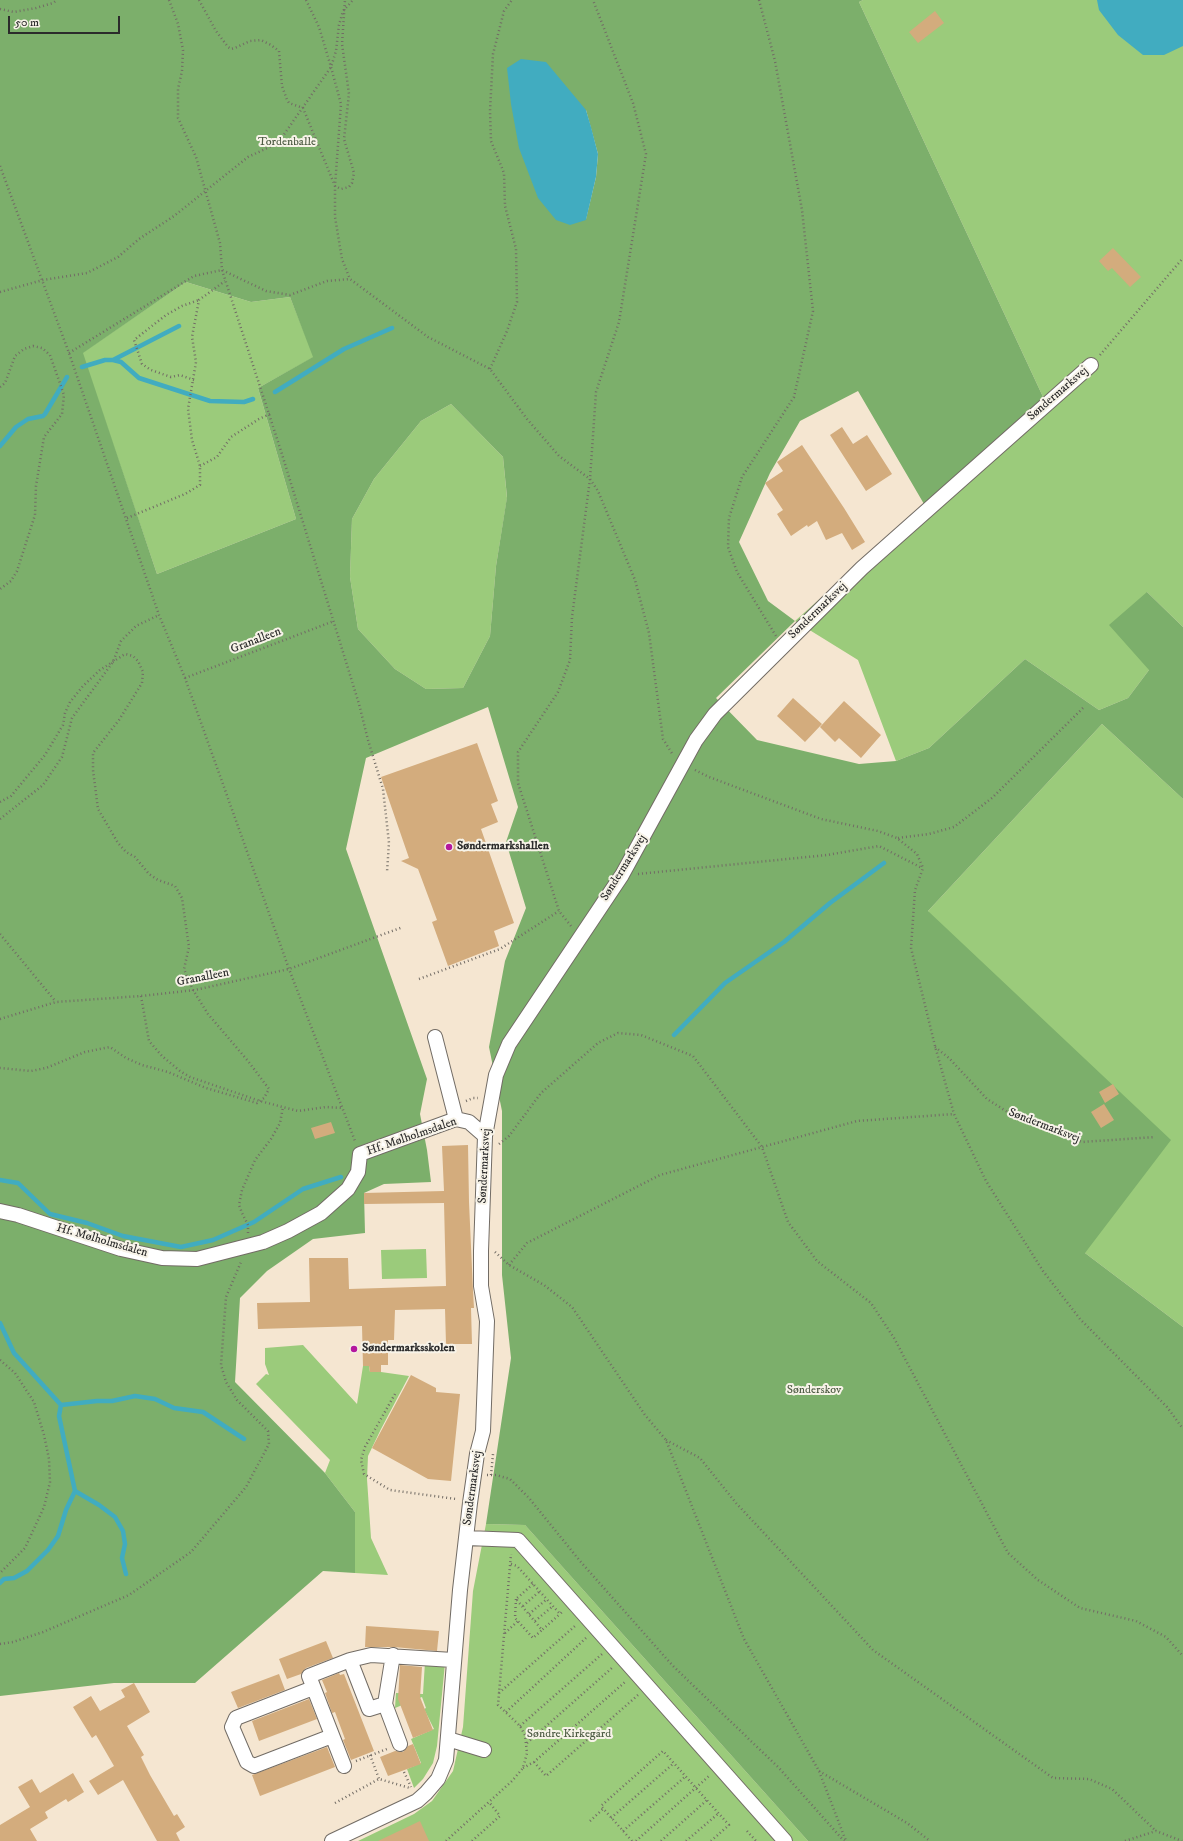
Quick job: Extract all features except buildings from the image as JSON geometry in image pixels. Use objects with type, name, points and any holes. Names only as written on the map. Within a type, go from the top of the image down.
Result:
[{"type":"street","name":"Søndermarksvej","points":[[332,1841],[417,1801],[438,1779],[446,1760],[453,1660],[470,1503],[477,1454],[483,1431],[486,1329],[481,1286],[481,1251],[485,1136],[496,1075],[509,1044],[579,937],[622,875],[684,765],[696,740],[716,714],[782,646],[862,568],[1091,365]]},
{"type":"street","points":[[435,1037],[456,1119]]},
{"type":"street","name":"Hf. Mølholmsdalen","points":[[0,1211],[18,1215],[121,1249],[162,1258],[197,1259],[248,1247],[288,1231],[321,1213],[348,1189],[358,1172],[360,1154],[456,1119],[469,1122],[485,1136]]},
{"type":"street","points":[[467,1538],[518,1540],[785,1841]]},
{"type":"street","points":[[344,1766],[309,1676],[350,1660],[371,1655],[393,1655],[453,1660]]},
{"type":"street","points":[[393,1655],[385,1704],[400,1744]]},
{"type":"street","points":[[350,1660],[369,1709],[385,1704]]},
{"type":"street","points":[[314,1688],[236,1718],[232,1728],[247,1762],[254,1766],[332,1736]]},
{"type":"street","points":[[448,1739],[484,1750]]},
{"type":"path","points":[[0,9],[14,12],[36,8],[53,3],[57,0]]},
{"type":"path","points":[[169,0],[178,24],[183,50],[182,71],[178,89],[178,118],[196,157],[220,242],[222,270],[225,281],[270,414],[334,621],[383,788],[389,843],[387,872]]},
{"type":"path","points":[[199,0],[216,32],[231,49],[250,41],[261,40],[279,51],[284,93],[289,103],[302,108],[335,186],[341,189],[350,187],[354,173],[344,139],[349,94],[347,68],[342,44],[345,0]]},
{"type":"path","points":[[306,0],[319,27],[332,67],[341,104],[335,186],[336,224],[342,259],[350,278],[428,337],[490,369],[527,420],[559,456],[590,479],[598,491],[636,580],[649,633],[663,739],[670,752],[684,765],[709,777],[822,819],[878,831],[897,838],[917,854],[923,868],[915,890],[911,948],[935,1046],[954,1114],[986,1181],[1043,1271],[1080,1319],[1167,1407],[1183,1429]]},
{"type":"path","points":[[0,292],[43,280],[87,273],[112,260],[139,239],[174,216],[248,157],[278,143],[332,67],[336,51],[339,26],[344,9],[353,0]]},
{"type":"path","points":[[490,369],[507,331],[516,302],[516,249],[506,206],[504,173],[491,141],[490,111],[493,54],[504,11],[512,0]]},
{"type":"path","points":[[579,937],[559,911],[518,783],[518,752],[558,692],[570,660],[572,617],[590,479],[596,392],[618,322],[646,154],[633,103],[593,0]]},
{"type":"path","points":[[759,0],[775,61],[802,210],[813,311],[794,397],[742,477],[729,518],[728,547],[737,572],[782,646]]},
{"type":"path","points":[[0,166],[69,353],[127,518],[159,615],[185,678],[289,969],[360,1154]]},
{"type":"path","name":"Søndermarksvej","points":[[1091,365],[1183,258]]},
{"type":"path","points":[[69,353],[194,276],[222,270],[266,290],[290,295],[327,280],[350,278]]},
{"type":"path","points":[[194,380],[180,375],[171,377],[151,370],[142,364],[134,340],[166,315],[182,306],[199,300],[225,281]]},
{"type":"path","points":[[127,518],[185,494],[200,485],[200,466],[192,440],[188,403],[193,387],[196,362],[192,336],[199,300]]},
{"type":"path","points":[[0,387],[5,383],[16,356],[24,349],[33,346],[42,348],[50,356],[64,395],[62,414],[44,438],[36,486],[35,515],[17,571],[11,581],[0,589]]},
{"type":"path","points":[[200,466],[217,457],[231,437],[259,419],[270,414]]},
{"type":"path","points":[[0,819],[43,785],[62,757],[72,718],[113,662],[121,641],[136,626],[159,615]]},
{"type":"path","name":"Granalleen","points":[[185,678],[334,621]]},
{"type":"path","points":[[0,802],[11,796],[45,755],[63,725],[65,713],[70,702],[83,686],[125,654],[133,656],[138,661],[143,672],[142,683],[119,720],[93,753],[93,770],[98,809],[118,843],[126,852],[135,858],[149,874],[158,880],[168,882],[175,886],[182,898],[189,947],[184,969],[193,990],[208,1014],[248,1061],[269,1089],[264,1098],[257,1103],[213,1090],[126,1058],[110,1047],[85,1052],[46,1068],[31,1071],[0,1068]]},
{"type":"path","points":[[897,838],[930,834],[954,827],[992,798],[1084,708]]},
{"type":"path","points":[[622,875],[827,855],[879,846],[923,868]]},
{"type":"path","points":[[419,979],[500,949],[559,911]]},
{"type":"path","name":"Granalleen","points":[[0,1019],[56,1002],[141,996],[193,990],[289,969],[403,927]]},
{"type":"path","points":[[0,934],[56,1002]]},
{"type":"path","points":[[141,996],[149,1041],[162,1056],[190,1077],[260,1101],[298,1111],[326,1107],[343,1108]]},
{"type":"path","points":[[497,1145],[508,1136],[541,1093],[598,1043],[618,1033],[641,1035],[693,1056],[762,1147],[788,1222],[816,1261],[871,1303],[894,1338],[1008,1554],[1038,1580],[1080,1608],[1136,1621],[1166,1637],[1183,1656]]},
{"type":"path","name":"Søndermarksvej","points":[[935,1046],[949,1058],[987,1099],[1008,1113],[1082,1142],[1155,1137]]},
{"type":"path","points":[[0,1644],[13,1642],[44,1632],[129,1595],[191,1552],[246,1486],[269,1444],[268,1431],[237,1400],[226,1382],[221,1365],[226,1297],[248,1247],[248,1225],[242,1213],[240,1204],[242,1190],[255,1160],[271,1139],[280,1123],[283,1107]]},
{"type":"path","points":[[509,1265],[527,1243],[660,1175],[857,1121],[954,1114]]},
{"type":"path","points":[[481,1251],[493,1251],[509,1265],[544,1285],[572,1307],[645,1415],[666,1440],[744,1639],[819,1771],[845,1841]]},
{"type":"path","points":[[0,1360],[15,1373],[34,1402],[44,1435],[49,1459],[50,1482],[44,1507],[25,1548],[0,1573]]},
{"type":"path","points":[[395,1394],[365,1447],[362,1460],[364,1474],[390,1490],[454,1498],[470,1503]]},
{"type":"path","points":[[666,1440],[700,1458],[736,1503],[874,1650],[1053,1778],[1089,1779],[1112,1789],[1156,1832],[1182,1841]]},
{"type":"path","points":[[475,1473],[496,1475],[510,1479],[529,1498],[580,1561],[673,1666],[779,1768],[845,1841]]},
{"type":"path","points":[[446,1841],[512,1781],[522,1768],[527,1753],[526,1744],[520,1726],[498,1705],[513,1540]]},
{"type":"path","points":[[510,1564],[517,1566],[560,1614]]},
{"type":"path","points":[[533,1584],[516,1599],[515,1618],[533,1638],[574,1602]]},
{"type":"path","points":[[523,1606],[540,1591]]},
{"type":"path","points":[[516,1599],[542,1630]]},
{"type":"path","points":[[529,1614],[547,1599]]},
{"type":"path","points":[[536,1622],[553,1606]]},
{"type":"path","points":[[499,1693],[586,1616]]},
{"type":"path","points":[[504,1633],[518,1621]]},
{"type":"path","points":[[506,1712],[597,1628]]},
{"type":"path","points":[[520,1726],[612,1646]]},
{"type":"path","points":[[526,1744],[623,1658]]},
{"type":"path","points":[[522,1768],[534,1762],[636,1672]]},
{"type":"path","points":[[534,1762],[546,1776],[648,1686]]},
{"type":"path","points":[[344,1766],[400,1744]]},
{"type":"path","points":[[632,1841],[601,1806],[663,1750],[729,1825],[711,1841]]},
{"type":"path","points":[[370,1755],[379,1779]]},
{"type":"path","points":[[611,1818],[674,1763]]},
{"type":"path","points":[[636,1841],[720,1767]]},
{"type":"path","points":[[819,1771],[907,1823],[930,1841]]},
{"type":"path","points":[[623,1831],[686,1776]]},
{"type":"path","points":[[335,1803],[379,1779],[411,1788]]},
{"type":"path","points":[[661,1841],[707,1800]]},
{"type":"path","points":[[472,1841],[500,1816],[489,1802]]},
{"type":"path","points":[[590,1821],[603,1809]]},
{"type":"path","points":[[686,1841],[719,1813]]},
{"type":"path","points":[[747,1831],[756,1841]]},
{"type":"path","points":[[1125,1841],[1156,1832]]},
{"type":"green space","name":"Sønderskov","points":[[0,0],[863,0],[859,2],[1044,399],[924,504],[858,391],[800,421],[770,473],[739,542],[768,601],[795,621],[716,698],[757,740],[859,764],[896,761],[929,748],[1025,659],[1099,710],[1128,698],[1149,670],[1109,625],[1147,592],[1183,627],[1183,799],[1102,724],[928,911],[1171,1140],[1085,1253],[1183,1327],[1183,1841],[808,1841],[525,1525],[486,1524],[511,1358],[502,1275],[502,1111],[489,1047],[505,961],[526,908],[506,842],[518,807],[488,707],[366,758],[346,849],[427,1079],[420,1114],[431,1182],[384,1184],[364,1193],[365,1233],[313,1239],[267,1271],[240,1298],[235,1382],[325,1473],[355,1512],[355,1573],[323,1571],[195,1683],[114,1683],[0,1696]],"holes":[[[586,110],[598,154],[596,177],[586,219]],[[186,282],[251,302],[290,297],[313,357],[258,388],[296,519],[157,574],[83,353]],[[451,404],[503,457],[507,497],[496,566],[490,636],[463,688],[426,689],[395,669],[358,629],[350,577],[352,519],[374,479],[421,421]]]},
{"type":"green space","points":[[863,0],[1183,0],[1183,627],[1147,592],[1149,670],[1128,698],[1099,710],[1025,659],[929,748],[896,761],[858,660],[795,621],[1044,399],[859,2]]},
{"type":"green space","points":[[186,282],[251,302],[290,297],[314,357],[258,388],[296,519],[157,574],[82,353]]},
{"type":"green space","points":[[451,404],[503,457],[507,498],[496,566],[490,636],[463,688],[426,689],[395,669],[358,629],[350,577],[352,519],[374,479],[421,421]]},
{"type":"green space","points":[[1102,724],[1183,799],[1183,1327],[1085,1253],[928,911]]},
{"type":"green space","points":[[426,1249],[427,1278],[382,1279],[381,1250]]},
{"type":"green space","points":[[303,1345],[357,1404],[363,1366],[369,1366],[370,1372],[409,1376],[368,1456],[367,1479],[371,1538],[388,1575],[355,1573],[355,1512],[325,1473],[330,1460],[256,1384],[266,1374],[269,1375],[265,1364],[265,1348]]},
{"type":"green space","name":"Søndre Kirkegård","points":[[486,1524],[525,1525],[808,1841],[358,1841],[414,1814],[432,1801],[453,1771],[463,1727],[473,1591]]},
{"type":"green space","points":[[425,1662],[445,1663],[437,1746],[433,1763],[423,1779],[414,1788],[407,1769],[421,1763],[411,1739],[434,1729],[424,1709],[426,1708],[422,1697],[395,1708],[396,1693],[423,1694]]},
{"type":"water","points":[[1097,0],[1183,0],[1183,46],[1164,55],[1143,55],[1118,35],[1099,10]]},
{"type":"water","points":[[521,59],[546,62],[586,110],[598,154],[596,177],[586,220],[570,225],[556,220],[538,198],[519,148],[511,104],[507,68]]},
{"type":"waterway","points":[[113,360],[179,326]]},
{"type":"waterway","points":[[275,392],[344,349],[392,328]]},
{"type":"waterway","points":[[82,367],[105,360],[113,360],[121,362],[139,378],[210,401],[244,402],[253,399]]},
{"type":"waterway","points":[[0,446],[16,427],[28,419],[43,416],[45,414],[67,377]]},
{"type":"waterway","points":[[674,1035],[725,983],[784,942],[830,903],[884,863]]},
{"type":"waterway","points":[[0,1180],[18,1183],[50,1214],[87,1223],[123,1236],[181,1247],[213,1240],[254,1222],[303,1189],[341,1177]]},
{"type":"waterway","points":[[0,1323],[14,1353],[61,1405],[59,1416],[75,1491],[99,1505],[115,1517],[123,1531],[125,1544],[122,1558],[126,1574]]},
{"type":"waterway","points":[[61,1405],[112,1401],[135,1396],[155,1399],[174,1408],[203,1412],[244,1439]]},
{"type":"waterway","points":[[0,1583],[4,1579],[14,1578],[27,1571],[48,1550],[58,1536],[66,1510],[75,1491]]},
{"type":"place","name":"Søndermarkshallen","points":[[449,847]]},
{"type":"place","name":"Søndermarksskolen","points":[[354,1349]]},
{"type":"park label","name":"Tordenballe","points":[[287,143]]}]
